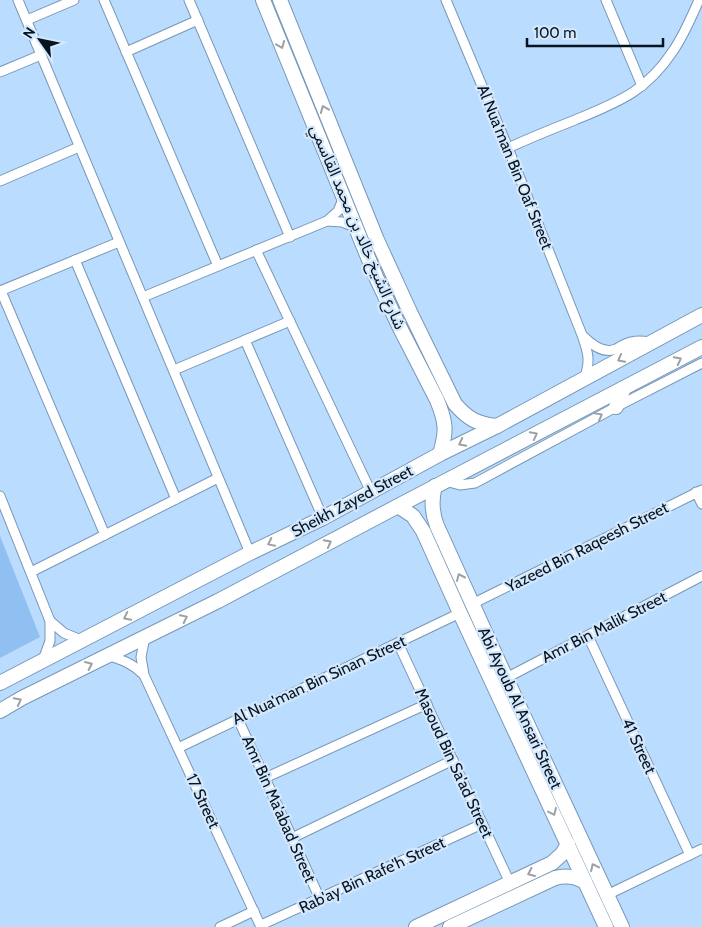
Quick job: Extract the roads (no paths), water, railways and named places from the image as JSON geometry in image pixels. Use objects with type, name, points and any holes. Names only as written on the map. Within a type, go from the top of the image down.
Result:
[{"type":"street","points":[[18,0],[250,553]]},
{"type":"street","points":[[27,20],[74,0]]},
{"type":"street","points":[[104,0],[218,266]]},
{"type":"street","points":[[189,0],[290,237]]},
{"type":"street","name":"شارع الشيخ خالد بن محمد القاسمي","points":[[263,0],[376,277],[399,326],[438,400],[446,426],[445,440],[440,454]]},
{"type":"street","name":"شارع الشيخ خالد بن محمد القاسمي","points":[[280,0],[369,221],[397,285],[455,404],[472,420],[497,426]]},
{"type":"street","name":"Al Nua'man Bin Oaf Street","points":[[446,0],[508,148],[582,335],[588,356],[588,364],[583,380]]},
{"type":"street","points":[[606,0],[642,86]]},
{"type":"street","points":[[508,148],[610,105],[627,97],[642,86],[654,76],[674,51],[688,26],[699,0]]},
{"type":"street","points":[[126,52],[198,20]]},
{"type":"street","points":[[0,72],[41,55]]},
{"type":"street","points":[[0,181],[79,147]]},
{"type":"street","points":[[143,297],[327,221],[338,211],[344,197]]},
{"type":"street","points":[[327,221],[342,222],[355,227]]},
{"type":"street","points":[[106,535],[1,291],[119,242]]},
{"type":"street","points":[[256,250],[371,492]]},
{"type":"street","points":[[75,260],[176,499]]},
{"type":"street","name":"Sheikh Zayed Street","points":[[0,683],[250,553],[323,518],[440,454],[583,380],[700,315]]},
{"type":"street","points":[[174,370],[290,321]]},
{"type":"street","points":[[399,326],[407,333],[415,347],[418,349],[422,348],[426,344]]},
{"type":"street","points":[[582,335],[592,345],[606,351],[638,340],[651,342]]},
{"type":"street","points":[[440,484],[460,485],[475,483],[616,407],[700,354],[702,336]]},
{"type":"street","points":[[245,340],[323,518]]},
{"type":"street","name":"Sheikh Zayed Street","points":[[0,711],[22,698],[218,601],[624,388],[700,354]]},
{"type":"street","points":[[616,407],[624,388]]},
{"type":"street","points":[[31,572],[218,478]]},
{"type":"street","name":"Abi Ayoub Al Ansari Street","points":[[440,484],[432,500],[434,518],[622,927]]},
{"type":"street","points":[[699,491],[702,504]]},
{"type":"street","name":"Yazeed Bin Raqeesh Street","points":[[472,604],[699,491]]},
{"type":"street","points":[[0,496],[50,622],[50,641],[43,660]]},
{"type":"street","name":"Abi Ayoub Al Ansari Street","points":[[398,506],[406,510],[418,523],[431,548],[606,927]]},
{"type":"street","points":[[431,548],[438,545],[446,545]]},
{"type":"street","name":"Amr Bin Malik Street","points":[[506,678],[702,576]]},
{"type":"street","points":[[218,601],[239,603]]},
{"type":"street","name":"Al Nua'man Bin Sinan Street","points":[[178,748],[460,614]]},
{"type":"street","points":[[50,622],[64,633],[82,640]]},
{"type":"street","name":"41 Street","points":[[588,636],[690,855]]},
{"type":"street","name":"17 Street","points":[[145,637],[141,657],[144,675],[261,926]]},
{"type":"street","name":"Masoud Bin Sa'ad Street","points":[[398,643],[510,883]]},
{"type":"street","name":"17 Street","points":[[109,656],[126,661],[144,675]]},
{"type":"street","points":[[265,778],[427,704]]},
{"type":"street","name":"Amr Bin Ma'abad Street","points":[[238,719],[320,899]]},
{"type":"street","points":[[292,838],[453,760]]},
{"type":"street","name":"Rab'ay Bin Rafe'h Street","points":[[261,926],[482,824]]},
{"type":"street","points":[[416,927],[552,862],[562,854],[568,844]]},
{"type":"street","points":[[607,895],[702,849]]},
{"type":"street","points":[[456,924],[555,878],[567,876],[580,878],[585,882]]},
{"type":"street","points":[[456,924],[472,909],[473,905],[470,901]]},
{"type":"street","points":[[220,927],[254,911]]}]
